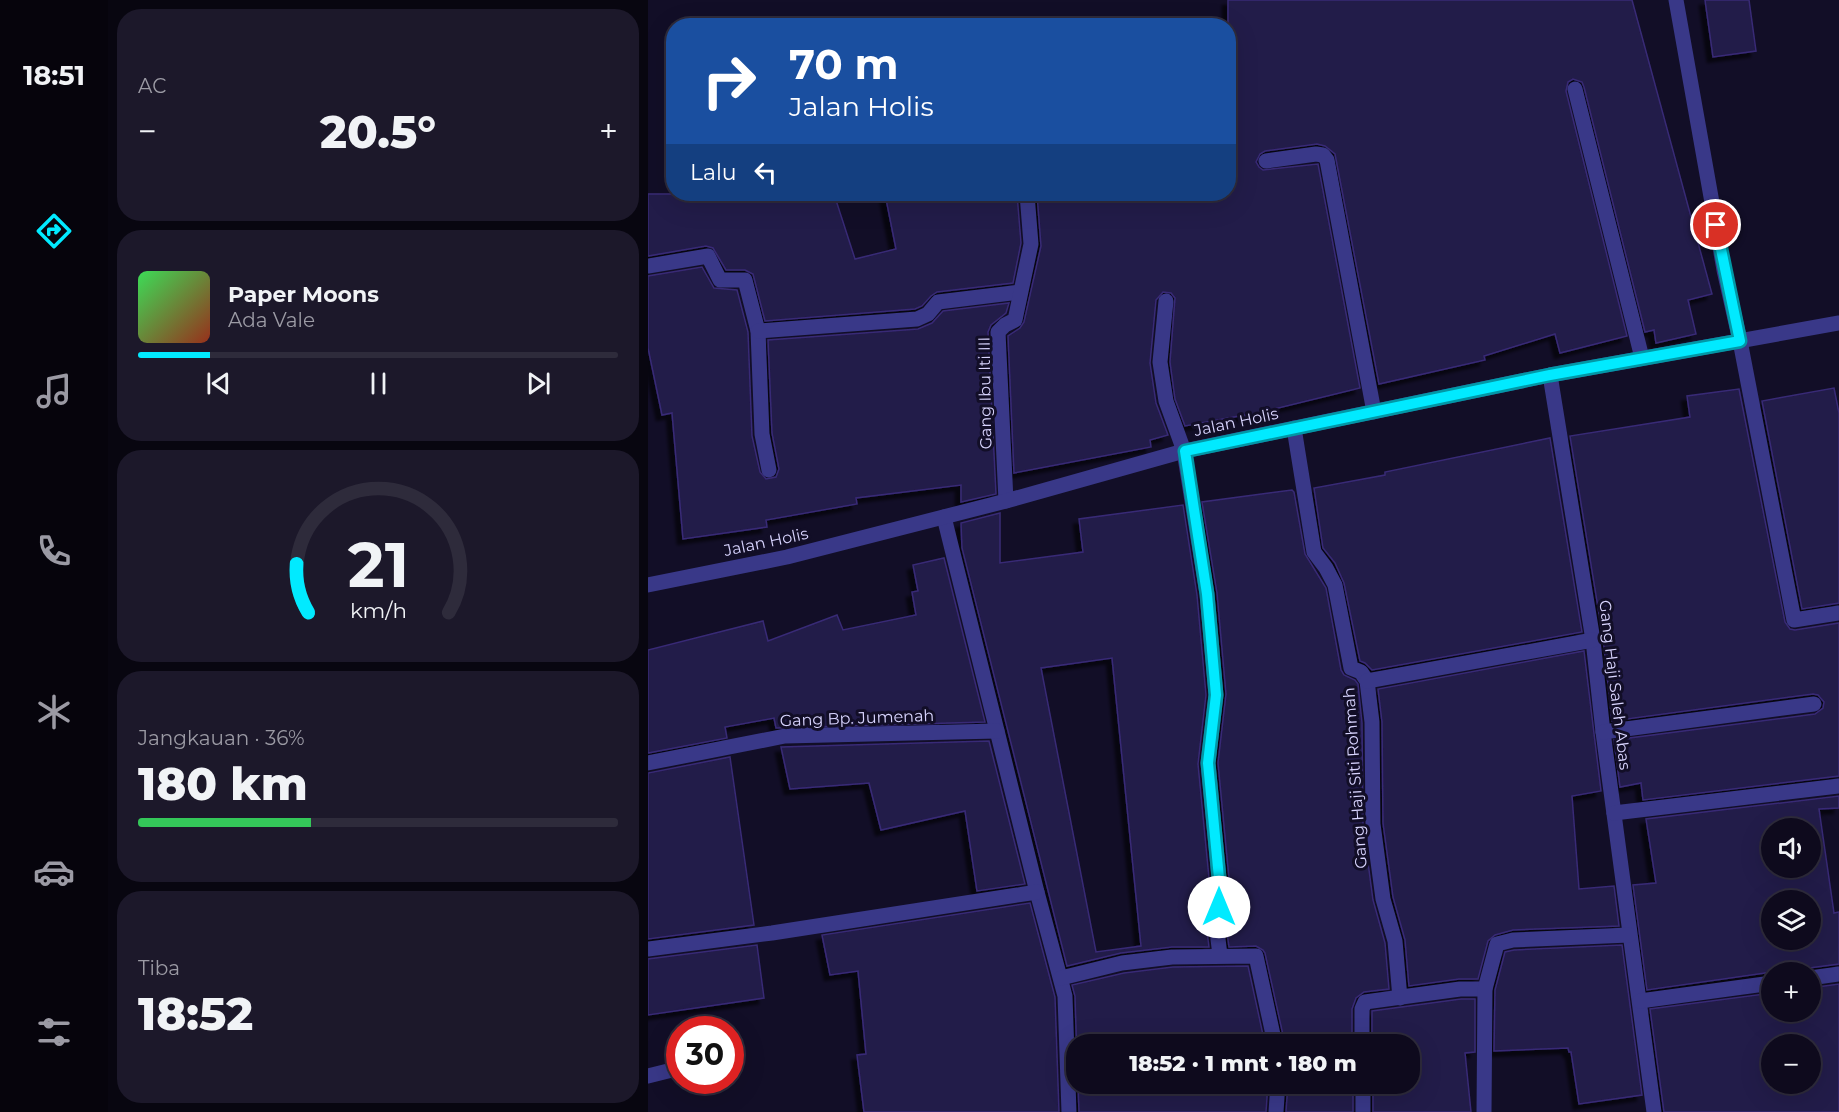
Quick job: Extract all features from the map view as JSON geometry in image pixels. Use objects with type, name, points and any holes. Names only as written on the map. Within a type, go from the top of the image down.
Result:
[{"type":"street","points":[[1676,0],[1724,270],[1794,620],[1839,613]]},
{"type":"street","points":[[1575,89],[1642,358]]},
{"type":"street","points":[[1266,161],[1316,154],[1323,155],[1327,160],[1374,412]]},
{"type":"street","points":[[758,331],[917,319],[928,314],[938,302],[1020,292],[1029,262],[1031,244],[1028,201]]},
{"type":"street","points":[[648,266],[708,256],[720,280],[745,280],[758,331],[762,434],[769,470]]},
{"type":"street","name":"Gang Ibu Iti III","points":[[1006,501],[998,332],[1015,320],[1020,292]]},
{"type":"street","points":[[1166,301],[1161,362],[1166,401],[1185,451],[1207,594],[1216,695],[1208,763],[1219,878],[1219,907],[1215,915],[1220,955]]},
{"type":"street","name":"Jalan Holis","points":[[648,585],[787,557],[1006,501],[1185,451],[1550,375],[1839,323]]},
{"type":"street","name":"Gang Haji Saleh Abas","points":[[1550,375],[1593,640],[1629,935],[1654,1112]]},
{"type":"street","name":"Gang Haji Siti Rohmah","points":[[1294,428],[1314,552],[1335,585],[1351,668],[1361,672],[1367,681],[1372,722],[1373,824],[1383,899],[1395,940],[1400,998]]},
{"type":"street","points":[[944,517],[1065,996],[1070,1112]]},
{"type":"street","points":[[1367,681],[1593,640]]},
{"type":"street","points":[[1603,732],[1814,704]]},
{"type":"street","name":"Gang Bp. Jumenah","points":[[648,763],[785,736],[997,731]]},
{"type":"street","points":[[1614,813],[1839,786]]},
{"type":"street","points":[[648,949],[1037,892]]},
{"type":"street","points":[[1484,1112],[1485,988],[1497,944],[1513,940],[1629,935]]},
{"type":"street","points":[[1061,978],[1122,963],[1172,957],[1256,956],[1273,1034]]},
{"type":"street","points":[[1821,976],[1839,974]]},
{"type":"street","points":[[1640,1001],[1761,984]]},
{"type":"street","points":[[1362,1034],[1362,1009],[1365,1002],[1460,989],[1485,988]]},
{"type":"street","points":[[648,1076],[666,1072]]},
{"type":"street","points":[[1276,1112],[1277,1094]]},
{"type":"street","points":[[1363,1094],[1364,1112]]},
{"type":"building","points":[[1228,0],[1632,0],[1712,294],[1688,300],[1696,334],[1656,343],[1654,330],[1645,332],[1584,87],[1582,82],[1573,79],[1568,82],[1566,91],[1627,336],[1560,353],[1555,334],[1484,356],[1485,360],[1379,384],[1335,154],[1325,146],[1317,144],[1265,151],[1260,154],[1256,162],[1263,170],[1318,164],[1360,388],[1245,416],[1185,426],[1175,399],[1170,362],[1175,298],[1171,293],[1163,292],[1156,300],[1150,363],[1156,403],[1168,435],[1150,440],[1151,447],[1014,473],[1008,336],[1020,328],[1024,322],[1041,246],[1038,201],[1236,201],[1236,18],[1228,18]]},
{"type":"building","points":[[1705,0],[1749,0],[1756,51],[1713,57]]},
{"type":"building","points":[[648,194],[666,194],[666,201],[836,201],[855,259],[896,249],[886,201],[1018,201],[1021,243],[1013,283],[937,292],[922,306],[915,309],[765,321],[753,274],[745,270],[726,270],[713,248],[706,246],[648,256]]},
{"type":"building","points":[[702,267],[714,288],[737,290],[748,332],[752,436],[760,472],[766,479],[776,477],[779,469],[772,433],[768,340],[918,329],[932,323],[943,311],[1009,303],[1006,313],[991,325],[988,332],[996,494],[961,502],[961,485],[856,498],[857,504],[766,520],[767,527],[683,539],[672,413],[662,415],[648,348],[648,276]]},
{"type":"building","points":[[1834,388],[1839,413],[1839,603],[1802,609],[1762,401]]},
{"type":"building","points":[[1739,389],[1785,622],[1790,629],[1795,630],[1839,623],[1839,776],[1643,800],[1641,783],[1620,787],[1614,740],[1815,714],[1823,708],[1824,702],[1818,695],[1813,694],[1612,721],[1603,638],[1570,436],[1690,417],[1687,396]]},
{"type":"building","points":[[1550,438],[1582,632],[1372,670],[1360,661],[1344,583],[1335,563],[1323,548],[1314,488],[1385,475],[1385,472]]},
{"type":"building","points":[[1292,490],[1294,492],[1305,554],[1326,588],[1341,670],[1344,675],[1358,684],[1362,723],[1363,825],[1373,900],[1385,943],[1389,989],[1364,992],[1356,998],[1352,1009],[1352,1034],[1283,1034],[1265,953],[1256,946],[1229,947],[1225,917],[1229,907],[1229,878],[1218,763],[1226,694],[1217,593],[1202,502]]},
{"type":"building","points":[[1183,505],[1197,595],[1206,695],[1198,764],[1209,878],[1209,905],[1205,916],[1209,947],[1172,947],[1121,953],[1067,966],[962,548],[961,523],[1000,513],[1000,563],[1083,552],[1079,519]],"holes":[[[1112,658],[1141,946],[1096,952],[1041,668]]]},
{"type":"building","points":[[944,558],[985,722],[776,728],[774,718],[725,727],[727,738],[648,753],[648,650],[763,621],[768,641],[837,615],[843,630],[916,615],[912,592],[918,591],[913,565]]},
{"type":"building","points":[[1584,651],[1601,791],[1572,796],[1579,889],[1614,886],[1619,926],[1513,930],[1495,935],[1488,941],[1478,979],[1459,979],[1409,986],[1405,940],[1393,897],[1383,823],[1382,722],[1378,689]]},
{"type":"building","points":[[989,741],[1025,884],[977,891],[965,811],[881,830],[869,783],[790,789],[781,747]]},
{"type":"building","points":[[730,757],[754,925],[648,939],[648,773]]},
{"type":"building","points":[[1839,796],[1839,808],[1819,809],[1820,818],[1761,818],[1761,878],[1821,878],[1821,823],[1834,913],[1839,912],[1839,964],[1821,966],[1821,962],[1761,962],[1761,974],[1647,990],[1633,885],[1656,883],[1646,819]]},
{"type":"building","points":[[1030,903],[1055,997],[1059,1112],[864,1112],[857,1055],[866,1054],[858,971],[830,975],[822,935]]},
{"type":"building","points":[[757,945],[764,998],[648,1015],[648,959]]},
{"type":"building","points":[[1622,945],[1642,1095],[1579,1104],[1571,1052],[1568,1048],[1494,1051],[1495,990],[1505,952]]},
{"type":"building","points":[[1248,966],[1263,1034],[1076,1034],[1075,996],[1072,985],[1124,973],[1173,967]]},
{"type":"building","points":[[1839,984],[1839,1112],[1664,1112],[1650,1009],[1761,994],[1761,1022],[1821,1022],[1821,986]]},
{"type":"building","points":[[1475,999],[1475,1052],[1465,1053],[1471,1112],[1373,1112],[1373,1094],[1420,1094],[1420,1034],[1372,1034],[1372,1011]]},
{"type":"building","points":[[1078,1094],[1267,1094],[1266,1112],[1079,1112]]},
{"type":"building","points":[[1287,1094],[1353,1094],[1353,1112],[1286,1112]]},
{"type":"route","points":[[1219,907],[1219,878],[1208,763],[1216,695],[1207,594],[1185,451],[1550,375],[1740,341],[1716,225]]}]
